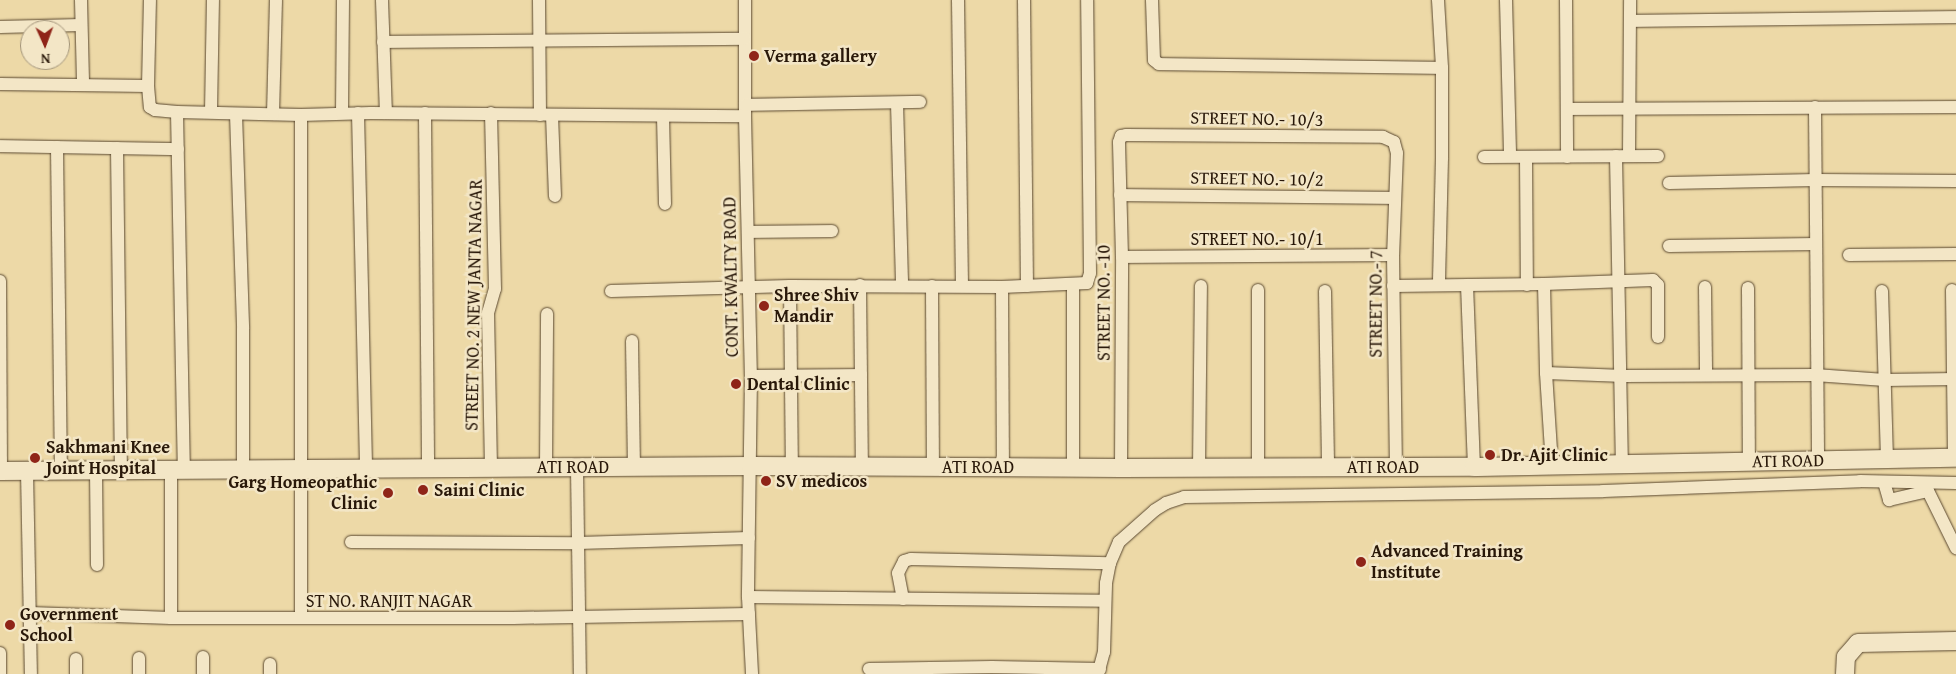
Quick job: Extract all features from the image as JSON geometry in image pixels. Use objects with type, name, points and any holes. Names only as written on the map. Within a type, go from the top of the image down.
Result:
[{"type":"street","points":[[81,0],[83,84]]},
{"type":"street","points":[[150,0],[148,86],[150,107],[177,112],[301,115],[342,113],[491,113],[663,116],[745,110],[920,102]]},
{"type":"street","points":[[212,112],[213,0]]},
{"type":"street","points":[[273,114],[276,0]]},
{"type":"street","points":[[342,113],[343,0]]},
{"type":"street","points":[[382,0],[386,113]]},
{"type":"street","points":[[539,0],[538,41],[555,196]]},
{"type":"street","name":"CONT. KWALTY ROAD","points":[[745,0],[745,110],[751,376],[748,597],[752,674]]},
{"type":"street","points":[[958,0],[962,286]]},
{"type":"street","points":[[1024,0],[1027,286]]},
{"type":"street","points":[[611,291],[790,286],[1002,287],[1087,283],[1090,274],[1087,0]]},
{"type":"street","points":[[1152,0],[1154,60],[1156,64],[1442,68]]},
{"type":"street","points":[[1438,0],[1442,68],[1439,285]]},
{"type":"street","points":[[1506,0],[1510,156]]},
{"type":"street","points":[[1566,0],[1567,157]]},
{"type":"street","points":[[1622,465],[1622,376],[1617,281],[1623,156],[1630,108],[1630,0]]},
{"type":"street","points":[[1630,20],[1956,17]]},
{"type":"street","points":[[0,27],[81,25]]},
{"type":"street","points":[[383,42],[746,39]]},
{"type":"street","points":[[0,84],[148,86]]},
{"type":"street","points":[[897,103],[902,286]]},
{"type":"street","points":[[1815,107],[1815,375],[1818,460]]},
{"type":"street","points":[[1567,110],[1630,108],[1956,107]]},
{"type":"street","points":[[171,618],[178,470],[177,112]]},
{"type":"street","points":[[358,113],[366,468]]},
{"type":"street","points":[[425,113],[428,469]]},
{"type":"street","name":"STREET NO. 2 NEW JANTA NAGAR","points":[[490,468],[488,312],[495,289],[491,113]]},
{"type":"street","points":[[236,114],[243,329],[243,469]]},
{"type":"street","points":[[301,115],[301,618]]},
{"type":"street","points":[[663,116],[664,204]]},
{"type":"street","name":"STREET NO.- 10/3","points":[[1120,138],[1126,135],[1382,137],[1394,142]]},
{"type":"street","name":"STREET NO. -10","points":[[1120,138],[1122,256],[1121,468]]},
{"type":"street","name":"STREET NO.- 7","points":[[1394,142],[1397,153],[1393,256],[1396,467]]},
{"type":"street","points":[[0,146],[178,149]]},
{"type":"street","points":[[56,147],[62,470]]},
{"type":"street","points":[[117,148],[121,470]]},
{"type":"street","points":[[1484,157],[1658,156]]},
{"type":"street","points":[[1526,157],[1527,285]]},
{"type":"street","points":[[1669,183],[1956,180]]},
{"type":"street","name":"STREET NO.- 10/2","points":[[1120,195],[1394,198]]},
{"type":"street","points":[[748,232],[832,231]]},
{"type":"street","points":[[1669,246],[1816,244]]},
{"type":"street","points":[[1849,255],[1956,254]]},
{"type":"street","name":"STREET NO.- 10/1","points":[[1122,256],[1393,256]]},
{"type":"street","points":[[0,281],[1,472]]},
{"type":"street","points":[[1393,286],[1527,285],[1657,281],[1658,337]]},
{"type":"street","points":[[1073,284],[1073,468]]},
{"type":"street","points":[[1544,284],[1546,374],[1552,466]]},
{"type":"street","points":[[1467,285],[1474,467]]},
{"type":"street","points":[[790,286],[792,467]]},
{"type":"street","points":[[860,286],[862,467]]},
{"type":"street","points":[[932,286],[934,467]]},
{"type":"street","points":[[1199,468],[1201,286]]},
{"type":"street","points":[[1002,287],[1003,467]]},
{"type":"street","points":[[1705,287],[1706,375]]},
{"type":"street","points":[[1748,288],[1749,462]]},
{"type":"street","points":[[1258,290],[1258,468]]},
{"type":"street","points":[[1952,290],[1955,458]]},
{"type":"street","points":[[1882,291],[1887,459]]},
{"type":"street","points":[[1325,292],[1328,467]]},
{"type":"street","points":[[546,468],[547,314]]},
{"type":"street","points":[[632,341],[634,467]]},
{"type":"street","points":[[1546,374],[1622,376],[1815,375],[1885,380],[1954,379]]},
{"type":"street","points":[[751,376],[861,375]]},
{"type":"street","name":"ATI ROAD","points":[[1,472],[62,470],[751,466],[1073,468],[1474,467],[1955,458]]},
{"type":"street","points":[[577,468],[580,674]]},
{"type":"street","points":[[96,470],[97,565]]},
{"type":"street","points":[[27,471],[31,674]]},
{"type":"street","points":[[1884,482],[1889,500],[1928,491],[1956,548]]},
{"type":"street","points":[[869,669],[992,667],[1099,671],[1104,652],[1105,601],[1110,563],[1120,542],[1137,524],[1166,503],[1184,497],[1603,491],[1884,482],[1956,482]]},
{"type":"street","points":[[351,542],[578,543],[749,538]]},
{"type":"street","points":[[903,599],[898,574],[904,561],[911,559],[1110,563]]},
{"type":"street","points":[[748,597],[1105,601]]},
{"type":"street","name":"ST NO. RANJIT NAGAR","points":[[30,613],[171,618],[749,614]]},
{"type":"street","points":[[1845,674],[1846,657],[1858,643],[1956,641]]},
{"type":"street","points":[[0,653],[0,674]]},
{"type":"street","points":[[203,657],[203,674]]},
{"type":"street","points":[[139,658],[139,674]]},
{"type":"street","points":[[76,659],[76,674]]},
{"type":"place","name":"Verma gallery","points":[[754,56]]},
{"type":"place","name":"Shree Shiv Mandir","points":[[764,306]]},
{"type":"place","name":"Dental Clinic","points":[[736,384]]},
{"type":"place","name":"Dr. Ajit Clinic","points":[[1490,455]]},
{"type":"place","name":"Sakhmani Knee Joint Hospital","points":[[35,458]]},
{"type":"place","name":"SV medicos","points":[[766,481]]},
{"type":"place","name":"Saini Clinic","points":[[423,490]]},
{"type":"place","name":"Garg Homeopathic Clinic","points":[[388,493]]},
{"type":"place","name":"Advanced Training Institute","points":[[1361,562]]},
{"type":"place","name":"Government School","points":[[10,625]]}]
